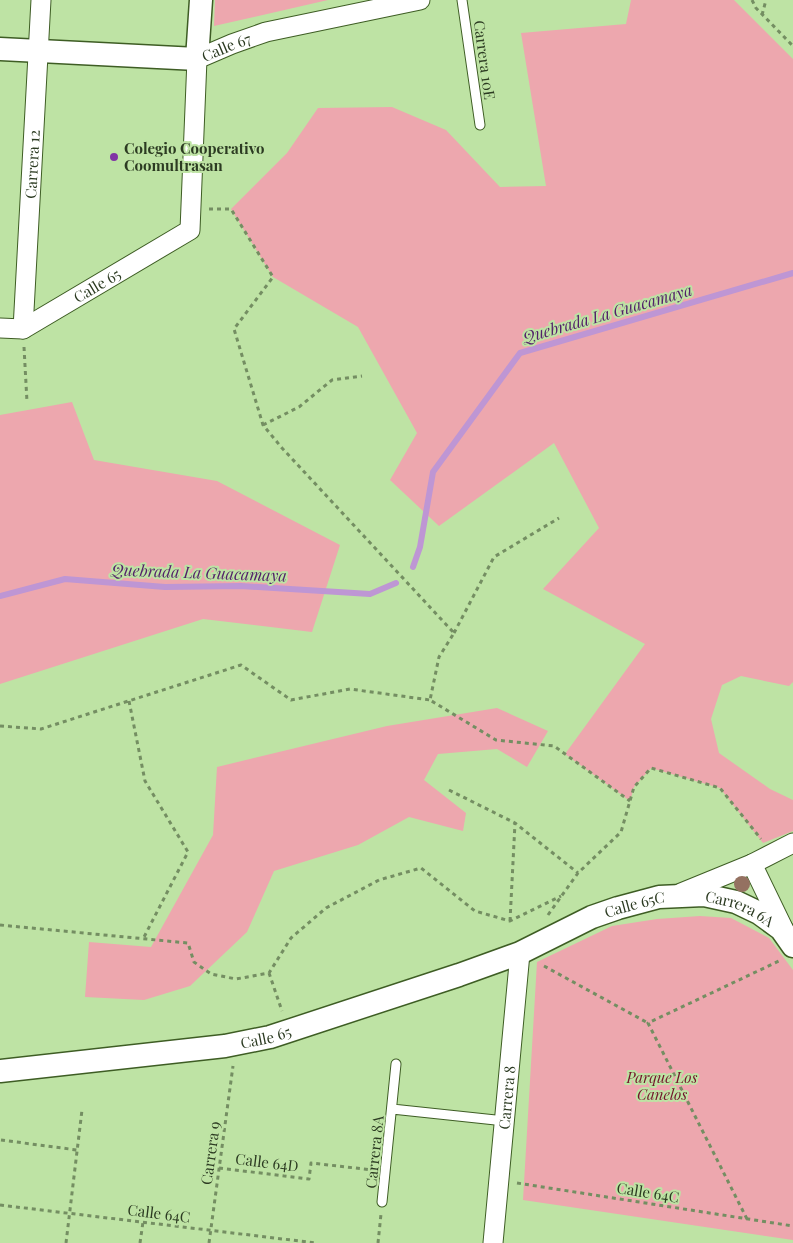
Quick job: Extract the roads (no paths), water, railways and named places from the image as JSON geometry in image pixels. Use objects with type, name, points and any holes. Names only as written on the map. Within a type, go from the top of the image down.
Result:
[{"type":"street","name":"Carrera 12","points":[[23,329],[41,0]]},
{"type":"street","points":[[197,59],[201,0]]},
{"type":"street","name":"Calle 67","points":[[0,49],[197,59],[266,32],[420,0]]},
{"type":"street","name":"Calle 65","points":[[23,329],[190,230],[197,59]]},
{"type":"street","points":[[0,328],[23,329]]},
{"type":"street","name":"Calle 65C","points":[[520,952],[570,927],[644,900],[675,895],[752,864],[793,843]]},
{"type":"street","points":[[752,864],[789,947]]},
{"type":"street","name":"Carrera 6A","points":[[675,895],[704,895],[736,902],[759,913],[782,929],[789,947]]},
{"type":"street","name":"Calle 65","points":[[0,1071],[225,1046],[270,1037],[426,987],[520,952]]},
{"type":"street","name":"Carrera 8","points":[[493,1243],[520,952]]},
{"type":"lane","name":"Carrera 10E","points":[[462,0],[480,125]]},
{"type":"lane","name":"Carrera 8A","points":[[382,1202],[396,1064]]},
{"type":"lane","points":[[392,1109],[505,1121]]},
{"type":"waterway","name":"Quebrada La Guacamaya","points":[[413,567],[420,547],[433,472],[520,353],[793,273]]},
{"type":"waterway","name":"Quebrada La Guacamaya","points":[[0,596],[65,579],[165,587],[241,586],[370,594],[396,583]]},
{"type":"place","name":"Colegio Cooperativo Coomultrasan","points":[[114,157]]},
{"type":"park label","name":"Parque Los Canelos","points":[[662,1086]]}]
